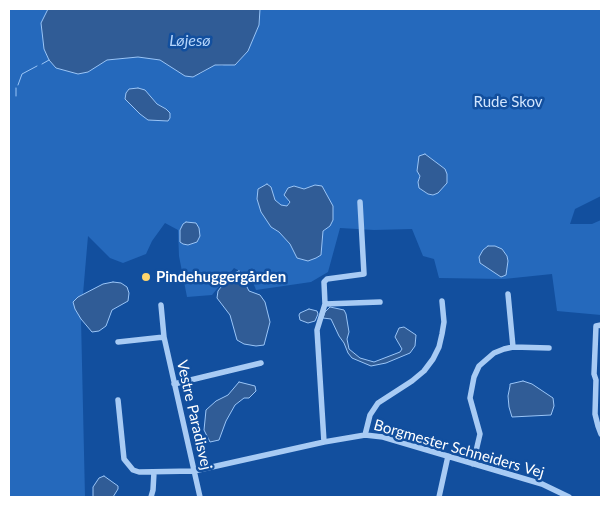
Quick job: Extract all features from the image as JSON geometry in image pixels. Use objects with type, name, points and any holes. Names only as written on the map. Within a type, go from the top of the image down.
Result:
[{"type":"street","points":[[324,442],[317,330],[325,304],[324,282],[327,279],[364,274],[360,202]]},
{"type":"street","points":[[508,294],[513,347]]},
{"type":"street","points":[[365,435],[370,415],[378,403],[424,371],[439,347],[444,322],[442,301]]},
{"type":"street","points":[[325,304],[380,302]]},
{"type":"street","name":"Vestre Paradisvej","points":[[161,305],[164,338],[200,497]]},
{"type":"street","points":[[601,324],[596,326],[594,374],[596,380],[596,414],[601,434]]},
{"type":"street","points":[[118,342],[164,338]]},
{"type":"street","points":[[473,464],[480,434],[470,398],[474,377],[480,366],[486,359],[504,349],[513,347],[548,348]]},
{"type":"street","points":[[174,384],[261,363]]},
{"type":"street","name":"Borgmester Schneiders Vej","points":[[118,400],[124,459],[133,470],[154,472],[194,471],[324,442],[365,435],[383,437],[547,486],[569,497]]},
{"type":"street","points":[[440,497],[448,456]]},
{"type":"street","points":[[151,497],[154,472]]},
{"type":"green space","name":"Rude Skov","points":[[9,9],[48,9],[41,23],[88,72],[107,60],[138,57],[160,60],[200,74],[215,65],[222,66],[248,51],[259,25],[260,9],[601,9],[601,196],[575,209],[570,224],[592,224],[601,220],[601,315],[557,311],[552,274],[504,279],[439,278],[434,259],[423,256],[412,229],[374,230],[340,228],[328,272],[311,282],[256,290],[251,277],[234,268],[212,295],[187,297],[179,256],[178,230],[165,223],[152,241],[146,254],[123,263],[110,258],[88,236],[83,294],[78,297],[81,319],[85,497],[9,497]],"holes":[[[145,90],[157,104],[166,109],[170,118],[169,120],[148,120],[125,99]],[[425,154],[445,169],[433,195],[419,188],[418,182]],[[315,185],[330,226],[323,231],[321,255],[316,258],[297,258],[290,244],[279,232],[271,227],[261,212],[257,199],[271,187],[275,200],[281,205],[287,206],[294,186],[304,189]],[[495,246],[502,249],[507,256],[480,262],[479,257],[483,250]]]},
{"type":"water","name":"Løjesø","points":[[48,9],[260,9],[259,25],[248,51],[235,65],[215,65],[193,77],[185,76],[160,60],[138,57],[107,60],[88,72],[78,74],[56,68],[49,60],[44,49],[41,23]]},
{"type":"water","points":[[138,88],[145,90],[157,104],[170,113],[168,121],[148,120],[125,99],[129,89]]},
{"type":"water","points":[[425,154],[445,169],[447,174],[447,183],[438,193],[433,195],[419,188],[420,176],[417,171],[419,156]]},
{"type":"water","points":[[267,184],[271,187],[275,200],[281,205],[287,206],[290,202],[284,195],[288,188],[294,186],[304,189],[315,185],[322,186],[333,206],[333,220],[330,226],[323,231],[321,255],[308,261],[297,258],[290,244],[279,232],[271,227],[261,212],[257,199],[258,189]]},
{"type":"water","points":[[186,222],[196,223],[200,236],[197,242],[188,245],[180,242],[180,230]]},
{"type":"water","points":[[488,246],[502,249],[507,256],[506,275],[501,277],[480,263],[479,257]]},
{"type":"water","points":[[239,271],[249,291],[260,295],[265,302],[270,322],[264,345],[244,344],[237,340],[230,315],[217,298],[221,287],[232,280],[234,273]]},
{"type":"water","points":[[121,283],[127,287],[129,293],[128,301],[112,310],[106,326],[99,331],[92,332],[81,319],[73,302],[78,297],[103,284]]},
{"type":"water","points":[[330,307],[344,310],[349,332],[347,339],[349,349],[360,358],[374,362],[400,352],[402,349],[395,337],[399,328],[404,327],[416,335],[415,346],[410,353],[386,363],[371,366],[352,358],[331,319],[323,318],[325,312]]},
{"type":"water","points":[[309,309],[317,311],[318,314],[315,321],[308,323],[300,320],[300,313]]},
{"type":"water","points":[[523,381],[532,384],[553,398],[554,406],[551,415],[512,417],[508,396],[510,384]]},
{"type":"water","points":[[239,382],[255,386],[256,391],[249,398],[244,398],[235,405],[226,421],[219,440],[210,442],[204,430],[206,410],[216,401],[228,395]]},
{"type":"water","points":[[104,476],[118,486],[118,489],[113,497],[93,497],[93,487],[99,478]]},
{"type":"waterway","points":[[42,64],[49,60]]},
{"type":"waterway","points":[[18,85],[22,74],[37,66]]},
{"type":"waterway","points":[[16,88],[16,96]]},
{"type":"place","name":"Pindehuggergården","points":[[146,277]]}]
